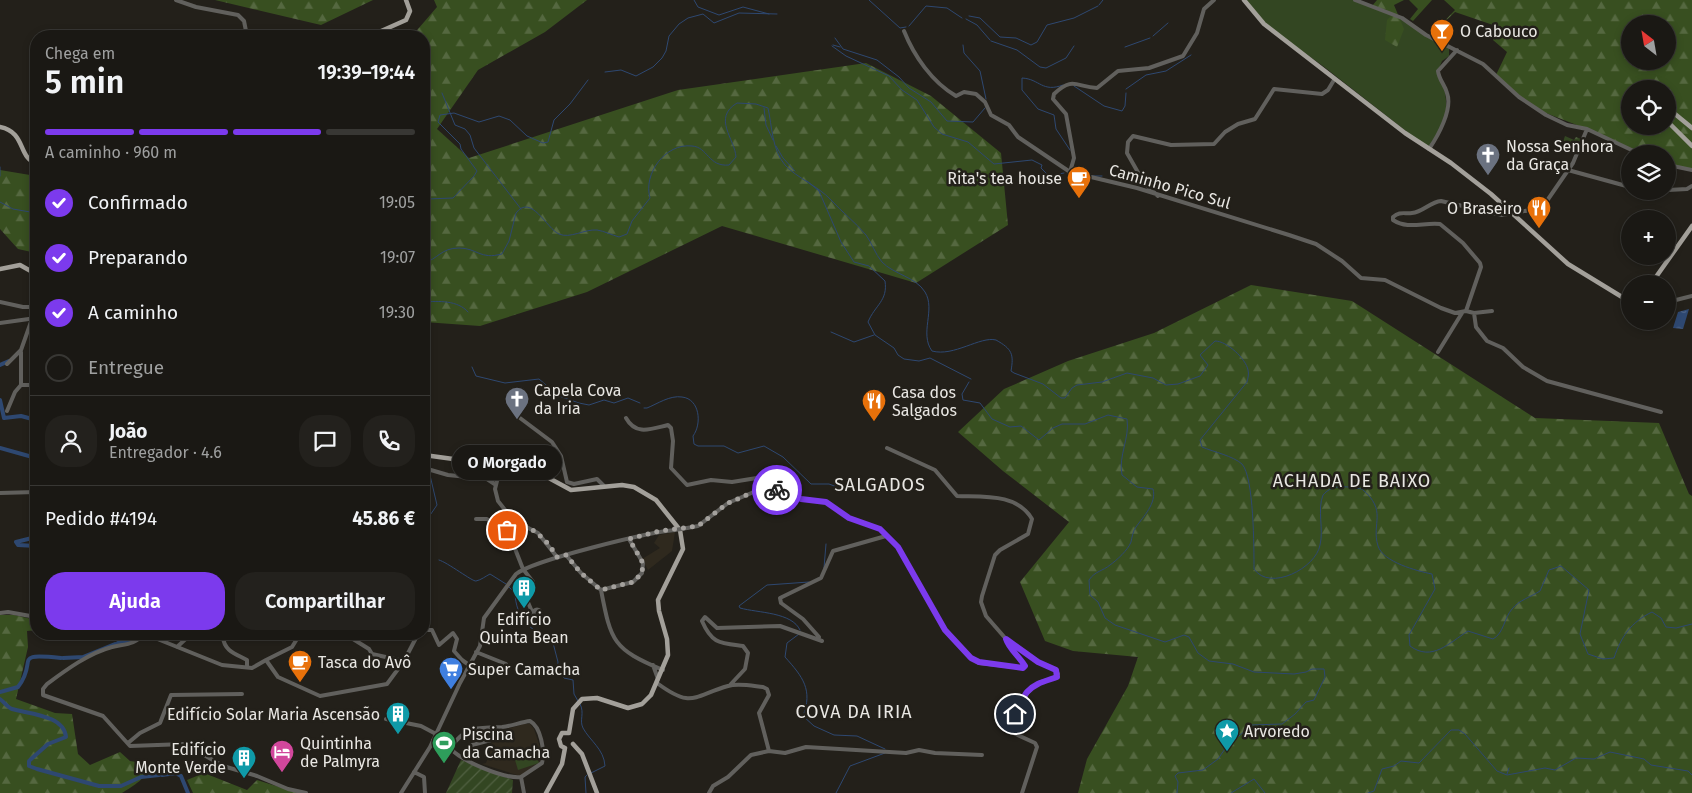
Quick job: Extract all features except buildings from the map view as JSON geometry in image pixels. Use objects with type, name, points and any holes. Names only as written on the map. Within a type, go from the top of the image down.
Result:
[{"type":"main road","points":[[384,30],[406,20],[410,11],[406,0]]},
{"type":"main road","points":[[1246,1],[1264,24],[1334,80],[1451,163],[1512,213],[1526,228],[1568,264],[1621,296]]},
{"type":"main road","points":[[1676,115],[1692,128]]},
{"type":"main road","points":[[0,127],[15,134],[30,160]]},
{"type":"main road","points":[[1676,130],[1692,146]]},
{"type":"main road","points":[[1657,275],[1692,226]]},
{"type":"main road","points":[[0,269],[20,265],[30,271]]},
{"type":"main road","points":[[430,456],[534,470],[571,490],[629,485],[650,494],[674,520],[682,534],[683,550],[658,600],[658,611],[668,639],[666,662],[658,682],[648,699],[633,707],[624,707],[597,698],[588,697],[580,701],[573,709],[569,733]]},
{"type":"main road","points":[[565,748],[559,744],[558,739],[562,733],[569,733],[573,737],[573,744],[582,754],[597,793]]},
{"type":"main road","points":[[565,748],[573,744]]},
{"type":"main road","points":[[546,793],[562,764],[565,748]]},
{"type":"street","points":[[176,0],[196,7],[238,14],[244,20],[246,30]]},
{"type":"street","points":[[904,31],[914,53],[948,91],[956,96],[964,92],[976,94],[985,102],[991,115],[1009,125],[1018,137],[1070,172],[1074,158],[1066,114],[1053,99],[1054,94],[1064,86],[1076,82],[1097,88],[1118,71],[1149,68],[1183,56],[1197,33],[1204,9],[1214,0]]},
{"type":"street","points":[[1355,0],[1402,18],[1426,35],[1483,64],[1533,108],[1566,125],[1587,129],[1621,145]]},
{"type":"street","points":[[1429,149],[1438,138],[1448,107],[1448,94],[1438,71],[1457,50]]},
{"type":"street","points":[[1158,196],[1144,183],[1129,156],[1128,142],[1132,136],[1171,145],[1214,144],[1225,132],[1238,124],[1255,119],[1274,89],[1322,94],[1328,90],[1334,80]]},
{"type":"street","points":[[1438,352],[1464,312],[1481,267],[1476,258],[1440,224],[1416,226],[1400,224],[1393,220],[1393,216],[1401,212],[1415,212],[1434,201],[1502,214],[1542,208],[1568,170],[1587,129]]},
{"type":"street","points":[[1676,167],[1692,170]]},
{"type":"street","points":[[1568,170],[1621,185]]},
{"type":"street","name":"Caminho Pico Sul","points":[[1070,172],[1107,180],[1316,244],[1342,261],[1361,278],[1384,280],[1430,304],[1474,313]]},
{"type":"street","points":[[1676,190],[1687,189],[1692,186]]},
{"type":"street","points":[[1676,300],[1692,296]]},
{"type":"street","points":[[0,302],[30,307]]},
{"type":"street","points":[[1492,311],[1474,313],[1476,327],[1482,332],[1484,338],[1503,348],[1524,367],[1547,381],[1661,412]]},
{"type":"street","points":[[0,323],[30,319]]},
{"type":"street","points":[[7,411],[15,392],[21,385],[22,350],[30,329]]},
{"type":"street","points":[[6,364],[22,350]]},
{"type":"street","points":[[21,385],[30,385]]},
{"type":"street","points":[[520,418],[552,442],[560,456],[567,482],[579,484],[598,479],[604,486]]},
{"type":"street","points":[[626,418],[636,430],[642,431],[668,425],[671,428],[673,441],[671,468],[687,485],[712,480],[732,482],[763,477],[768,480],[768,486]]},
{"type":"street","points":[[887,448],[935,470],[957,496],[984,497],[1010,501],[1022,506],[1031,516],[1033,522],[1028,534],[1000,550],[995,555],[982,596],[986,616],[1006,639],[1038,662],[1056,670],[1058,674],[1054,678],[1042,681],[1031,688],[1024,697],[1019,712],[1005,718],[1004,722],[1007,730],[1035,743],[1037,747],[1022,793]]},
{"type":"street","points":[[501,465],[496,485],[496,499],[513,520],[538,533],[557,557]]},
{"type":"street","points":[[430,470],[448,475],[487,479],[496,485]]},
{"type":"street","points":[[400,793],[430,747],[481,642],[484,618],[516,574],[523,569],[557,557],[629,539],[698,526],[728,503],[768,486],[797,498],[820,500],[831,504],[849,518],[880,529],[898,547],[945,630],[971,658],[979,662],[1023,668],[1025,666],[1020,656],[1009,646],[1006,639]]},
{"type":"street","points":[[0,493],[30,492]]},
{"type":"street","points":[[476,518],[487,519],[498,527],[506,526],[513,520]]},
{"type":"street","points":[[506,526],[523,569],[533,582],[527,602],[533,614],[540,615],[540,612],[527,602]]},
{"type":"street","points":[[730,685],[745,669],[748,653],[743,646],[720,643],[712,639],[703,623],[704,618],[707,618],[717,628],[780,626],[822,641],[803,619],[781,603],[780,598],[821,578],[833,552],[886,536]]},
{"type":"street","points":[[601,590],[633,582],[642,573],[643,563],[629,539]]},
{"type":"street","points":[[566,555],[581,573],[601,590],[609,626],[616,642],[628,652],[664,670]]},
{"type":"street","points":[[528,567],[528,576]]},
{"type":"street","points":[[516,574],[528,576]]},
{"type":"street","points":[[0,613],[8,612],[30,616]]},
{"type":"street","points":[[430,630],[432,630],[439,645],[453,633],[457,639],[454,651],[462,660],[470,664]]},
{"type":"street","points":[[137,640],[109,648],[83,660],[47,684],[43,689],[44,695],[103,716],[128,743],[134,746],[185,744],[223,766],[257,776],[288,789],[306,793]]},
{"type":"street","points":[[159,640],[222,665],[247,668],[256,667],[292,647],[296,640]]},
{"type":"street","points":[[177,647],[184,640]]},
{"type":"street","points":[[223,640],[223,644],[230,651],[247,660],[247,668]]},
{"type":"street","points":[[355,640],[369,649],[372,654],[404,661]]},
{"type":"street","points":[[266,660],[278,677],[320,696],[326,696],[387,684],[404,661],[415,640]]},
{"type":"street","points":[[476,652],[506,664]]},
{"type":"street","points":[[653,665],[666,662]]},
{"type":"street","points":[[653,665],[658,682],[677,696],[691,700],[730,685],[763,687],[767,689],[769,695],[759,713],[769,751]]},
{"type":"street","points":[[128,743],[140,733],[160,723],[171,695],[242,694]]},
{"type":"street","points":[[386,719],[421,726],[436,734]]},
{"type":"street","points":[[433,740],[440,745],[450,748],[457,756],[468,761],[506,775],[521,777],[542,763],[544,753],[537,727],[530,721],[472,729],[460,736],[450,748]]},
{"type":"street","points":[[468,761],[472,745],[491,740],[492,727]]},
{"type":"street","points":[[430,747],[440,745]]},
{"type":"street","points":[[709,793],[713,786],[728,777],[751,755],[769,751],[785,753],[806,747],[906,753],[919,750],[935,753],[982,755]]},
{"type":"street","points":[[414,772],[424,777],[424,793]]},
{"type":"street","points":[[521,777],[524,793]]},
{"type":"shaded area","points":[[675,532],[672,551],[648,570],[642,559],[660,548],[654,543],[659,535]]},
{"type":"shaded area","points":[[530,724],[534,729],[542,753],[540,762],[520,776],[482,764],[486,763],[491,750],[492,730],[504,730]]},
{"type":"green space","points":[[215,0],[373,0],[321,25]]},
{"type":"green space","points":[[434,0],[587,0],[545,32],[478,70],[437,129],[469,158],[678,90],[866,63],[931,96],[1001,153],[1008,225],[916,283],[722,226],[587,292],[480,326],[430,322],[430,30],[417,30],[437,7]]},
{"type":"green space","points":[[1246,0],[1355,0],[1402,18],[1449,47],[1449,56],[1442,61],[1438,71],[1445,92],[1446,111],[1441,129],[1429,149],[1323,66],[1264,24]]},
{"type":"green space","points":[[1377,0],[1404,0],[1394,5],[1404,29],[1397,47],[1385,40],[1387,20],[1393,14],[1372,6]]},
{"type":"green space","points":[[1409,0],[1432,0],[1413,21],[1410,19],[1418,9]]},
{"type":"green space","points":[[1444,0],[1692,0],[1692,170],[1676,167],[1676,145],[1621,146],[1587,129],[1533,108],[1496,75],[1507,52],[1493,40],[1496,26],[1455,12],[1434,32],[1455,10]]},
{"type":"green space","points":[[1565,136],[1574,140],[1576,137],[1581,139],[1574,153],[1561,148]]},
{"type":"green space","points":[[0,170],[30,175],[30,252],[18,249],[0,229]]},
{"type":"green space","points":[[1251,285],[1352,301],[1535,418],[1659,423],[1689,494],[1692,496],[1692,793],[1078,793],[1087,759],[1128,686],[1138,657],[1073,651],[1045,641],[1020,582],[1069,522],[1003,471],[958,432],[1004,389],[1068,361],[1154,333]]},
{"type":"green space","points":[[0,615],[14,615],[30,619],[30,631],[27,631],[28,647],[16,699],[55,713],[72,714],[78,754],[90,765],[120,752],[130,761],[150,764],[149,769],[139,781],[122,793],[0,793]]},
{"type":"green space","points":[[535,753],[539,763],[518,770],[515,760]]},
{"type":"green space","points":[[461,760],[513,780],[512,793],[446,793]]},
{"type":"green space","points":[[204,773],[247,790],[257,780],[298,793],[193,793],[187,780]]},
{"type":"water","points":[[1689,309],[1683,329],[1676,328],[1678,312]]},
{"type":"waterway","points":[[694,0],[698,7],[719,15],[743,7],[769,14]]},
{"type":"waterway","points":[[869,0],[900,28],[906,27]]},
{"type":"waterway","points":[[1099,5],[1103,0]]},
{"type":"waterway","points":[[909,26],[926,6],[947,8],[962,18]]},
{"type":"waterway","points":[[969,16],[980,18],[1000,37],[1016,38],[1031,45],[1037,42],[1047,25],[1074,18],[1098,6]]},
{"type":"waterway","points":[[605,72],[621,70],[636,76],[653,67],[666,51],[669,36],[679,24],[688,18],[703,14],[714,23],[739,13],[777,14]]},
{"type":"waterway","points":[[966,19],[977,25],[990,40]]},
{"type":"waterway","points":[[1153,36],[1168,23]]},
{"type":"waterway","points":[[835,38],[843,49],[877,60],[899,77],[909,88],[931,102],[947,121],[973,122],[985,108]]},
{"type":"waterway","points":[[1125,47],[1150,38]]},
{"type":"waterway","points":[[991,41],[1017,50],[1040,67],[1046,68],[1066,58],[1074,46]]},
{"type":"waterway","points":[[833,45],[840,47]]},
{"type":"waterway","points":[[963,45],[964,53],[980,71],[986,99]]},
{"type":"waterway","points":[[832,46],[846,56],[889,76],[902,90],[917,100],[934,127],[942,134],[968,142],[994,164],[1032,160],[1042,165],[1041,168],[1048,175]]},
{"type":"waterway","points":[[1126,89],[1146,75],[1166,71],[1191,55]]},
{"type":"waterway","points":[[1063,85],[1046,87],[1022,78],[1022,90],[1038,109],[1054,115],[1056,129],[1070,150]]},
{"type":"waterway","points":[[430,199],[453,198],[477,171],[461,149],[460,144],[438,122],[440,115],[454,113],[479,122],[499,116],[510,120],[527,136],[543,143],[548,142],[554,120],[570,104],[588,80]]},
{"type":"waterway","points":[[1074,86],[1104,106],[1122,111],[1125,106],[1126,93]]},
{"type":"waterway","points":[[442,93],[455,125],[465,129],[470,135],[474,148],[521,209]]},
{"type":"waterway","points":[[430,260],[453,248],[470,250],[489,256],[502,254],[509,241],[516,213],[522,208],[527,207],[539,214],[559,234],[572,235],[592,230],[619,237],[627,234],[632,221],[650,198],[650,179],[658,162],[673,149],[682,146],[692,146],[702,150],[717,163],[729,165],[736,157],[725,122],[726,115],[737,103],[756,104],[768,108],[777,152],[785,165],[826,195],[858,226],[866,235],[882,262],[892,270],[916,283],[925,292],[929,306],[927,337],[932,351],[949,351],[982,341],[996,340],[1006,346],[1011,352],[1011,371],[1043,384],[1061,398],[1065,398],[1072,388],[1077,385],[1102,382],[1127,373],[1153,378],[1166,385],[1178,384],[1200,376],[1208,365],[1200,355],[1215,341],[1225,344],[1235,351],[1246,366],[1248,373],[1247,382],[1200,440],[1202,447],[1229,456],[1242,464],[1246,471],[1253,514],[1254,569],[1261,576],[1281,578],[1302,569],[1310,562],[1317,554],[1320,545],[1321,501],[1323,495],[1336,487],[1351,487],[1362,489],[1374,504],[1377,511],[1376,538],[1381,552],[1401,565],[1432,574],[1435,589],[1409,635],[1410,646],[1418,650],[1426,652],[1440,649],[1468,631],[1493,639],[1502,629],[1509,613],[1515,606],[1540,591],[1549,570],[1561,566],[1589,590],[1580,634],[1588,654],[1603,659],[1614,658],[1620,643],[1628,631],[1638,620],[1652,612],[1661,618],[1666,627],[1676,628],[1692,624]]},
{"type":"waterway","points":[[764,108],[766,125],[773,140]]},
{"type":"waterway","points":[[776,146],[783,158],[795,171]]},
{"type":"waterway","points":[[0,167],[0,176]]},
{"type":"waterway","points":[[1059,174],[1064,173]]},
{"type":"waterway","points":[[1092,176],[1102,176]]},
{"type":"waterway","points":[[807,181],[819,191],[841,242],[854,262],[869,266],[885,281],[883,298],[868,322],[875,335],[894,348],[898,355],[904,359],[919,361],[930,358],[971,379]]},
{"type":"waterway","points":[[0,202],[13,209],[30,212]]},
{"type":"waterway","points":[[430,302],[453,303],[468,312]]},
{"type":"waterway","points":[[831,332],[854,342],[874,335]]},
{"type":"waterway","points":[[0,365],[9,361]]},
{"type":"waterway","points":[[472,367],[476,376],[505,383],[539,379],[559,396],[579,403],[589,405],[604,400],[614,403],[628,398],[640,403]]},
{"type":"waterway","points":[[969,382],[962,394],[963,400],[980,403],[992,419],[1010,427],[1021,426],[1039,440],[1053,428],[1062,424],[1085,424],[1108,415],[1127,419],[1127,433],[1121,468],[1122,475],[1137,487],[1153,489],[1154,494],[1151,505],[1135,529],[1131,542],[1122,555],[1089,580],[1090,595],[1098,602],[1105,618],[1115,625],[1165,642],[1184,635],[1189,637],[1198,653],[1209,661],[1233,664],[1254,672],[1294,674],[1312,669],[1324,669],[1325,677],[1314,700],[1306,702],[1282,724],[1252,725],[1227,746],[1218,759],[1203,770],[1178,773],[1175,776],[1178,782],[1177,793]]},
{"type":"waterway","points":[[644,408],[673,397],[688,399],[693,402],[698,413],[698,425],[693,436],[694,444],[698,446],[724,446],[738,453],[764,446],[783,457],[811,484],[829,484],[837,487]]},
{"type":"waterway","points":[[0,400],[4,418],[21,416],[30,418]]},
{"type":"waterway","points":[[0,448],[30,456]]},
{"type":"waterway","points":[[430,475],[437,505],[430,515]]},
{"type":"waterway","points":[[30,538],[16,542],[18,545],[30,546]]},
{"type":"waterway","points":[[824,568],[826,544]]},
{"type":"waterway","points":[[439,560],[476,581],[490,574],[506,584]]},
{"type":"waterway","points":[[800,630],[796,624],[782,616],[740,608],[739,606],[767,585],[809,582]]},
{"type":"waterway","points":[[509,587],[515,593],[521,616],[531,628],[552,639],[558,662],[557,669],[564,678],[573,680],[574,694],[578,701]]},
{"type":"waterway","points":[[799,634],[787,643],[785,657],[797,671],[804,684],[807,699],[803,716],[814,726],[834,735],[857,736],[885,749]]},
{"type":"waterway","points":[[118,643],[134,640]]},
{"type":"waterway","points":[[63,658],[83,657],[115,644]]},
{"type":"waterway","points":[[0,692],[18,687],[24,678],[28,660],[31,658],[61,658]]},
{"type":"waterway","points":[[0,699],[10,708],[53,720],[64,730],[66,737],[48,744],[30,760]]},
{"type":"waterway","points":[[580,704],[583,728],[602,755],[605,766],[591,773]]},
{"type":"waterway","points":[[1368,793],[1374,791],[1382,769],[1394,766],[1401,761],[1419,763],[1451,730],[1459,730],[1465,734],[1497,771],[1507,775],[1545,768],[1555,770],[1576,758],[1594,759],[1610,752],[1644,759],[1651,765],[1688,771],[1692,775]]},
{"type":"waterway","points":[[836,793],[850,766],[885,753]]},
{"type":"waterway","points":[[29,761],[29,766],[37,769],[99,786],[121,786],[141,777],[159,775]]},
{"type":"waterway","points":[[1507,774],[1509,768]]},
{"type":"waterway","points":[[162,775],[176,773],[181,776],[188,793]]},
{"type":"waterway","points":[[586,793],[585,777],[587,775]]},
{"type":"waterway","points":[[1231,793],[1254,779],[1265,793]]},
{"type":"way so far","points":[[507,530],[507,524],[513,520],[533,529],[557,557],[566,555],[581,573],[601,590],[633,582],[642,573],[643,563],[629,539],[660,531],[692,528],[711,518],[720,508],[734,500],[768,486],[777,490]]},
{"type":"place","name":"O Cabouco","points":[[1442,52]]},
{"type":"place","name":"Nossa Senhora da Graça","points":[[1488,176]]},
{"type":"place","name":"Rita's tea house","points":[[1079,199]]},
{"type":"place","name":"O Braseiro","points":[[1539,229]]},
{"type":"place","name":"Capela Cova da Iria","points":[[517,420]]},
{"type":"place","name":"Casa dos Salgados","points":[[874,422]]},
{"type":"place","name":"O Morgado","points":[[507,530]]},
{"type":"place","name":"Edifício Quinta Bean","points":[[524,609]]},
{"type":"place","name":"Tasca do Avô","points":[[300,683]]},
{"type":"place","name":"Super Camacha","points":[[451,690]]},
{"type":"place","name":"Edifício Solar Maria Ascensão","points":[[398,735]]},
{"type":"place","name":"Arvoredo","points":[[1227,752]]},
{"type":"place","name":"Piscina da Camacha","points":[[444,764]]},
{"type":"place","name":"Quintinha de Palmyra","points":[[282,773]]},
{"type":"place","name":"Edifício Monte Verde","points":[[244,779]]},
{"type":"district","name":"ACHADA DE BAIXO","points":[[1352,481]]},
{"type":"district","name":"SALGADOS","points":[[880,485]]},
{"type":"district","name":"COVA DA IRIA","points":[[854,712]]},
{"type":"route","points":[[777,490],[797,498],[820,500],[831,504],[849,518],[880,529],[898,547],[920,590],[945,630],[974,661],[1020,669],[1024,668],[1025,666],[1020,656],[1009,646],[1006,639],[1038,662],[1056,670],[1057,677],[1042,681],[1027,692],[1019,712],[1015,714]]}]
